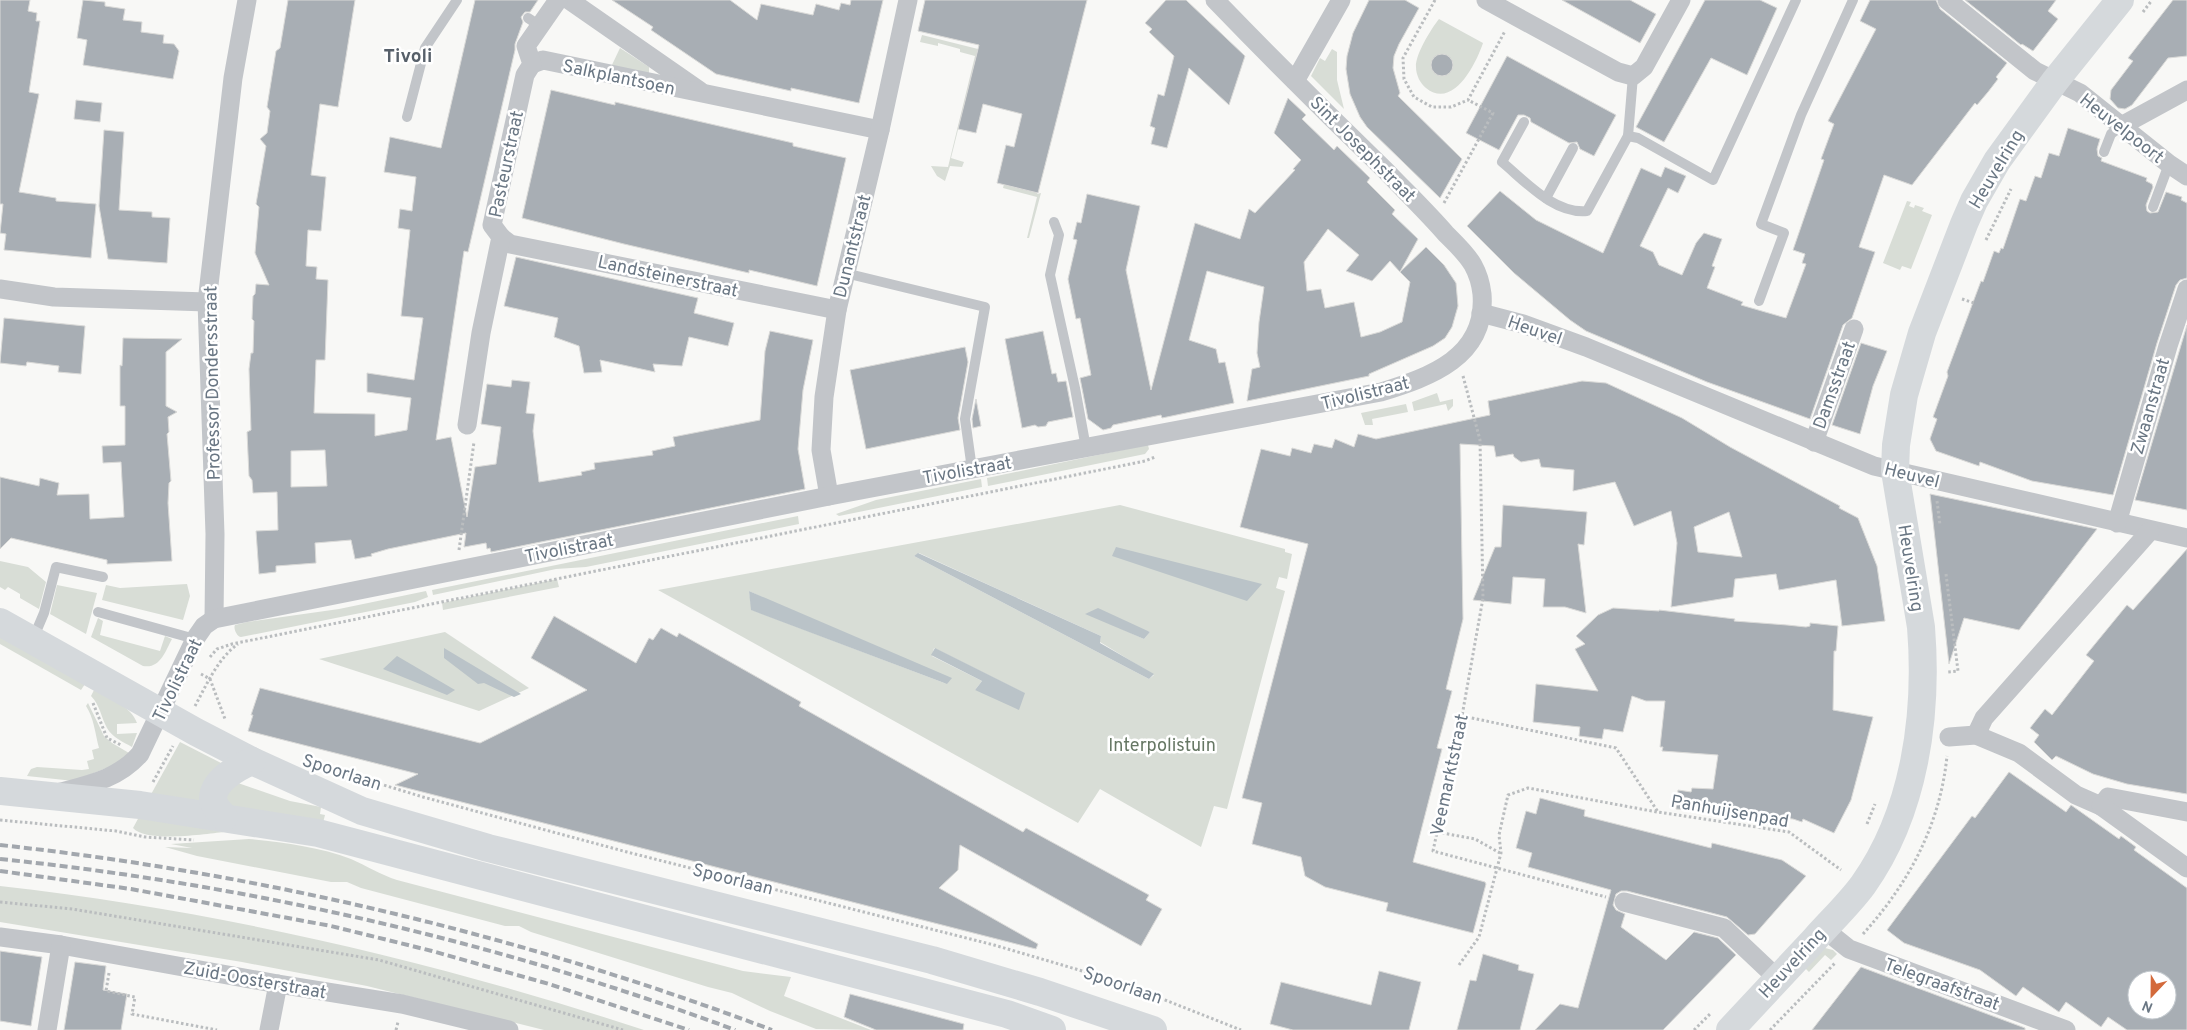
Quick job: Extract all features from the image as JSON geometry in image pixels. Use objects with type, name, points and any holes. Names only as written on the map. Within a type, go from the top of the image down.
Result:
[{"type":"street","name":"Professor Dondersstraat","points":[[214,619],[215,534],[207,302],[232,78],[247,0]]},
{"type":"street","name":"Pasteurstraat","points":[[467,425],[481,333],[501,237],[492,225],[525,75],[532,64],[526,46],[534,22],[558,0]]},
{"type":"street","name":"Salkplantsoen","points":[[570,0],[707,96]]},
{"type":"street","name":"Dunantstraat","points":[[829,496],[821,450],[824,397],[836,310],[880,130],[908,0]]},
{"type":"street","name":"Sint Josephstraat","points":[[1215,0],[1464,252],[1478,276],[1482,295],[1481,313]]},
{"type":"street","points":[[1295,82],[1341,0]]},
{"type":"street","points":[[1486,0],[1618,72],[1633,76],[1644,67],[1681,0]]},
{"type":"street","name":"Heuvelpoort","points":[[1947,0],[2035,72],[2080,93],[2169,164],[2187,176]]},
{"type":"street","name":"Heuvelring","points":[[1722,1020],[1778,979],[1862,886],[1889,843],[1903,804],[1919,734],[1921,636],[1899,422],[1911,370],[1952,252],[1974,201],[1992,168],[2055,81],[2120,0]]},
{"type":"street","name":"Salkplantsoen","points":[[532,64],[543,60],[707,96],[880,130]]},
{"type":"street","points":[[2121,126],[2187,90]]},
{"type":"street","name":"Landsteinerstraat","points":[[501,237],[510,244],[836,310]]},
{"type":"street","points":[[0,289],[54,297],[207,302]]},
{"type":"street","name":"Zwaanstraat","points":[[2117,523],[2168,346],[2187,289]]},
{"type":"street","points":[[1458,358],[1472,341],[1481,313]]},
{"type":"street","name":"Heuvel","points":[[1481,313],[1523,324],[1586,347],[1874,466],[2187,538]]},
{"type":"street","name":"Damsstraat","points":[[1814,442],[1854,329]]},
{"type":"street","name":"Tivolistraat","points":[[47,795],[107,778],[132,764],[140,754],[195,639],[204,626],[214,619],[829,496],[1381,392],[1412,383],[1458,358]]},
{"type":"street","points":[[1976,735],[1984,718],[2150,531]]},
{"type":"street","name":"Spoorlaan","points":[[0,622],[161,712],[192,714],[252,761],[362,811],[488,848],[649,887],[932,960],[1040,992],[1152,1030]]},
{"type":"street","points":[[1949,736],[1976,735],[2019,753],[2076,795],[2102,806],[2187,868]]},
{"type":"street","points":[[224,817],[214,804],[213,799],[216,789],[232,772],[252,761]]},
{"type":"street","points":[[0,791],[140,806],[318,832],[1007,1014],[1052,1030]]},
{"type":"street","points":[[2102,806],[2108,797],[2187,812]]},
{"type":"street","points":[[642,918],[649,887]]},
{"type":"street","points":[[1624,902],[1724,928],[1778,979]]},
{"type":"street","name":"Telegraafstraat","points":[[1824,929],[1849,949],[2066,1030]]},
{"type":"street","name":"Zuid-Oosterstraat","points":[[0,936],[402,1004],[506,1030]]},
{"type":"street","points":[[47,1030],[61,945]]},
{"type":"street","points":[[269,1030],[278,984]]},
{"type":"lane","points":[[407,117],[425,48],[457,0]]},
{"type":"lane","points":[[1628,136],[1638,138],[1713,180],[1796,0]]},
{"type":"lane","points":[[1760,301],[1784,233],[1761,224],[1801,115],[1853,0]]},
{"type":"lane","points":[[1524,122],[1502,162],[1546,198],[1573,212],[1587,211],[1628,136],[1633,76]]},
{"type":"lane","points":[[2104,152],[2111,134],[2121,126]]},
{"type":"lane","points":[[1546,198],[1573,148]]},
{"type":"lane","points":[[2153,207],[2169,164]]},
{"type":"lane","points":[[1054,222],[1059,235],[1050,274],[1086,448]]},
{"type":"lane","points":[[845,273],[985,307],[965,419],[972,469]]},
{"type":"lane","points":[[32,640],[44,613],[56,568],[103,578]]},
{"type":"lane","points":[[98,612],[195,639]]},
{"type":"path","points":[[1435,0],[1403,58],[1404,79],[1414,96],[1432,107],[1451,107],[1468,100],[1514,15]]},
{"type":"path","points":[[1435,221],[1492,113],[1468,100]]},
{"type":"path","name":"Heuvelring","points":[[1984,246],[2014,184]]},
{"type":"path","points":[[1959,307],[1966,290]]},
{"type":"path","points":[[1962,299],[1974,303]]},
{"type":"path","name":"Veemarktstraat","points":[[1458,358],[1480,440],[1482,598],[1462,716],[1433,852],[1624,902]]},
{"type":"path","points":[[457,570],[476,426],[467,425]]},
{"type":"path","name":"Tivolistraat","points":[[204,664],[217,649],[239,644],[1145,461],[1162,454],[1173,446],[1179,431]]},
{"type":"path","points":[[1943,673],[1958,671],[1946,574]]},
{"type":"path","name":"Tivolistraat","points":[[192,714],[225,655],[239,644]]},
{"type":"path","name":"Tivolistraat","points":[[195,680],[202,669]]},
{"type":"path","points":[[199,673],[210,679],[226,724],[219,720]]},
{"type":"path","points":[[90,700],[95,705],[107,738],[163,764]]},
{"type":"path","points":[[0,820],[126,834],[192,714]]},
{"type":"path","name":"Panhuijsenpad","points":[[1462,716],[1616,748],[1658,812],[1789,832],[1841,870]]},
{"type":"path","name":"Spoorlaan","points":[[331,770],[618,850],[1060,964],[1122,983],[1241,1030]]},
{"type":"path","points":[[1460,965],[1479,937],[1501,853],[1499,835],[1508,795],[1528,788],[1658,812]]},
{"type":"path","points":[[1866,826],[1876,801]]},
{"type":"path","points":[[1437,832],[1475,840],[1501,853]]},
{"type":"path","points":[[1835,877],[1846,863]]},
{"type":"path","points":[[0,902],[72,909],[380,960],[623,1030]]},
{"type":"path","points":[[112,954],[106,991],[135,997],[132,1014],[217,1030]]},
{"type":"path","points":[[1694,1030],[1722,1020]]},
{"type":"green space","points":[[1439,19],[1483,43],[1475,62],[1462,82],[1454,89],[1445,93],[1436,93],[1426,88],[1419,79],[1416,70],[1416,62],[1421,49]]},
{"type":"green space","points":[[922,35],[978,49],[951,158],[964,162],[962,167],[950,166],[945,181],[937,176],[931,166],[948,167],[975,56],[960,52],[960,49],[938,43],[938,46],[920,42]]},
{"type":"green space","points":[[620,48],[649,67],[649,74],[611,67]]},
{"type":"green space","points":[[1332,49],[1337,52],[1337,80],[1344,109],[1311,76],[1320,58],[1325,61]]},
{"type":"green space","points":[[1004,184],[1037,192],[1037,194],[1041,193],[1029,238],[1027,238],[1037,197],[1003,188]]},
{"type":"green space","points":[[1907,201],[1911,202],[1909,206],[1914,208],[1915,205],[1924,208],[1922,211],[1932,215],[1911,269],[1902,266],[1900,270],[1883,263]]},
{"type":"green space","points":[[1437,393],[1440,402],[1453,399],[1453,406],[1448,411],[1446,404],[1414,411],[1412,402]]},
{"type":"green space","points":[[1406,404],[1408,412],[1372,419],[1373,425],[1365,425],[1361,413]]},
{"type":"green space","points":[[1148,445],[1149,449],[1145,454],[988,486],[987,478]]},
{"type":"green space","points":[[981,479],[982,487],[839,516],[836,514],[876,500]]},
{"type":"green space","name":"Interpolistuin","points":[[1120,505],[1285,549],[1285,552],[1292,554],[1287,579],[1279,577],[1276,588],[1285,591],[1227,809],[1214,806],[1201,847],[1100,789],[1078,823],[658,590]],"holes":[[[919,553],[1101,636],[1100,642],[1154,675],[1149,679],[914,556]],[[749,591],[947,684],[752,610]],[[1086,613],[1150,632],[1144,639]],[[934,648],[1024,693],[975,690],[982,681],[932,656]]]},
{"type":"green space","points":[[798,516],[799,524],[586,567],[556,569],[433,595],[432,590]]},
{"type":"green space","points":[[0,561],[28,567],[46,582],[39,609],[20,598],[20,594],[8,587],[5,590],[0,587]]},
{"type":"green space","points":[[557,579],[559,587],[443,610],[442,603]]},
{"type":"green space","points":[[187,584],[190,596],[183,620],[102,600],[106,585],[120,588]]},
{"type":"green space","points":[[57,585],[97,593],[86,634],[50,614]]},
{"type":"green space","points":[[426,591],[428,597],[415,602],[241,637],[237,634],[235,628],[235,625],[247,622],[339,609]]},
{"type":"green space","points":[[98,618],[103,621],[100,635],[160,651],[165,636],[172,639],[158,662],[154,665],[143,666],[91,637]]},
{"type":"green space","points":[[445,632],[529,688],[479,711],[319,659]]},
{"type":"green space","points":[[0,636],[85,684],[81,690],[0,644]]},
{"type":"green space","points":[[94,690],[125,707],[134,717],[137,723],[117,724],[117,734],[137,733],[132,747],[115,737],[107,728],[91,696]]},
{"type":"green space","points":[[88,703],[104,736],[129,753],[121,762],[74,781],[27,776],[31,769],[37,767],[89,769],[87,761],[94,759],[92,750],[99,748],[93,721],[86,706]]},
{"type":"green space","points":[[180,742],[223,764],[207,802],[149,798]]},
{"type":"green space","points":[[238,783],[290,801],[321,807],[320,814],[325,815],[323,823],[231,806],[227,803],[225,791]]},
{"type":"green space","points":[[1728,814],[1782,818],[1780,827],[1728,817]]},
{"type":"green space","points":[[139,817],[224,832],[190,836],[150,835],[140,833],[133,828]]},
{"type":"green space","points":[[249,839],[288,843],[327,851],[351,859],[397,880],[743,971],[791,977],[784,996],[871,1030],[816,1029],[770,1011],[732,993],[531,932],[519,926],[505,926],[361,888],[347,882],[331,882],[197,856],[165,847],[192,848],[171,844]]},
{"type":"green space","points":[[0,886],[164,909],[326,941],[486,982],[644,1030],[544,1030],[367,986],[242,962],[0,922]]},
{"type":"green space","points":[[1825,948],[1833,950],[1837,954],[1831,960],[1825,955],[1809,972],[1802,965]]},
{"type":"shaded area","points":[[1116,547],[1262,584],[1247,601],[1112,556]]},
{"type":"shaded area","points":[[918,553],[1101,636],[1100,643],[1154,674],[1149,679],[914,556]]},
{"type":"shaded area","points":[[749,591],[952,678],[947,684],[751,610]]},
{"type":"shaded area","points":[[1098,608],[1150,632],[1144,639],[1085,614]]},
{"type":"shaded area","points":[[444,648],[521,694],[514,697],[484,683],[478,684],[444,658]]},
{"type":"shaded area","points":[[935,648],[1025,693],[1019,710],[975,690],[982,681],[931,655]]},
{"type":"shaded area","points":[[397,656],[455,690],[447,695],[383,669]]},
{"type":"building","points":[[0,0],[30,0],[28,11],[37,13],[36,21],[40,21],[29,92],[39,94],[19,192],[56,198],[56,201],[96,204],[91,258],[4,250],[6,234],[0,233],[3,204],[0,204]]},
{"type":"building","points":[[83,0],[105,2],[105,6],[125,9],[123,20],[142,22],[141,32],[164,35],[163,43],[174,44],[179,51],[173,79],[83,65],[87,40],[77,38]]},
{"type":"building","points":[[288,0],[355,0],[338,107],[320,104],[311,175],[326,177],[321,231],[308,230],[306,266],[317,267],[316,279],[328,280],[325,360],[316,360],[314,413],[375,414],[375,436],[407,430],[411,398],[367,392],[367,373],[414,380],[423,318],[401,316],[410,230],[398,228],[400,209],[412,211],[416,177],[384,172],[390,137],[441,148],[475,0],[538,0],[530,12],[525,12],[521,17],[523,22],[515,44],[468,252],[464,251],[436,440],[451,437],[467,517],[475,467],[496,464],[501,427],[481,424],[487,384],[511,387],[512,380],[530,382],[526,413],[535,414],[533,431],[539,482],[582,475],[581,472],[595,469],[594,463],[653,455],[652,451],[675,446],[673,437],[760,420],[765,351],[770,331],[813,340],[803,390],[798,449],[805,489],[491,552],[490,548],[487,549],[486,543],[464,547],[466,533],[388,549],[371,554],[372,556],[355,559],[351,540],[315,543],[316,563],[276,566],[276,572],[259,574],[256,531],[278,530],[277,492],[253,493],[252,480],[249,476],[247,432],[251,430],[249,369],[251,353],[253,353],[253,296],[256,284],[269,285],[255,253],[259,207],[256,204],[266,146],[260,139],[267,133],[270,111],[267,107],[276,51],[280,48]],"holes":[[[325,450],[327,486],[291,487],[291,451]]]},
{"type":"building","points":[[612,0],[730,0],[757,20],[761,4],[813,15],[816,4],[839,10],[841,3],[850,5],[851,0],[883,0],[859,103],[791,88],[791,91],[716,74],[651,30],[653,27]]},
{"type":"building","points":[[925,0],[1087,0],[1038,193],[997,183],[1006,145],[1014,147],[1022,114],[983,104],[976,133],[958,129],[979,45],[918,31]]},
{"type":"building","points":[[1166,0],[1186,0],[1245,56],[1229,105],[1189,68],[1167,148],[1151,144],[1155,128],[1150,126],[1158,94],[1164,96],[1174,56],[1149,32],[1152,29],[1145,23]]},
{"type":"building","points":[[1369,0],[1405,0],[1419,8],[1399,44],[1394,56],[1393,68],[1400,93],[1398,96],[1462,159],[1440,198],[1367,127],[1360,117],[1350,94],[1346,69],[1347,56],[1353,33]]},
{"type":"building","points":[[1562,0],[1630,0],[1656,14],[1640,43]]},
{"type":"building","points":[[1705,0],[1760,0],[1777,8],[1747,75],[1711,58],[1664,142],[1636,127]]},
{"type":"building","points":[[1870,0],[1936,0],[1940,9],[2007,63],[1996,77],[1998,79],[1988,92],[1977,105],[1975,103],[1912,185],[1884,175],[1859,247],[1875,252],[1852,318],[1843,325],[1810,419],[1707,382],[1586,331],[1514,273],[1467,226],[1500,191],[1536,220],[1603,253],[1641,168],[1661,177],[1665,167],[1686,176],[1678,193],[1668,188],[1640,246],[1653,252],[1659,265],[1682,275],[1696,243],[1704,233],[1722,239],[1712,266],[1715,267],[1707,288],[1743,302],[1741,305],[1786,318],[1806,264],[1802,263],[1805,254],[1793,250],[1824,160],[1821,159],[1834,124],[1828,121],[1876,29],[1860,21]]},
{"type":"building","points":[[1965,0],[2056,0],[2048,11],[2058,19],[2033,51],[2021,45]]},
{"type":"building","points":[[2173,0],[2187,0],[2187,56],[2168,58],[2132,105],[2125,109],[2118,108],[2110,99],[2111,90],[2133,61],[2128,58]]},
{"type":"building","points":[[1442,54],[1450,57],[1453,65],[1450,73],[1442,76],[1434,73],[1431,65],[1434,57]]},
{"type":"building","points":[[1507,56],[1616,115],[1594,156],[1580,149],[1577,142],[1569,143],[1531,122],[1530,118],[1524,115],[1518,115],[1499,150],[1466,133]]},
{"type":"building","points":[[551,90],[615,105],[615,102],[793,143],[793,146],[846,158],[817,286],[749,270],[749,273],[522,218]]},
{"type":"building","points":[[1288,98],[1306,115],[1302,119],[1334,150],[1337,146],[1370,178],[1367,182],[1395,210],[1392,214],[1418,239],[1400,272],[1426,247],[1444,265],[1456,283],[1458,306],[1452,327],[1445,338],[1433,346],[1369,374],[1369,376],[1247,401],[1252,369],[1260,367],[1257,353],[1264,287],[1207,271],[1189,340],[1216,349],[1219,363],[1225,362],[1234,403],[1162,418],[1161,415],[1113,425],[1111,428],[1103,430],[1088,419],[1080,378],[1091,375],[1080,318],[1076,319],[1068,279],[1077,240],[1073,239],[1077,222],[1081,223],[1087,194],[1140,206],[1126,270],[1151,390],[1195,223],[1240,239],[1249,209],[1255,213],[1295,170],[1293,169],[1301,160],[1274,133]],"holes":[[[1328,229],[1359,255],[1346,271],[1372,281],[1390,261],[1410,282],[1402,322],[1380,332],[1361,337],[1354,302],[1325,308],[1321,289],[1307,291],[1304,262]]]},
{"type":"building","points":[[76,100],[102,103],[100,122],[74,119]]},
{"type":"building","points":[[2068,128],[2100,139],[2097,149],[2098,156],[2102,158],[2101,161],[2147,178],[2146,181],[2152,184],[2153,187],[2146,205],[2147,211],[2150,213],[2158,212],[2166,192],[2182,197],[2181,200],[2187,203],[2187,278],[2180,280],[2176,285],[2157,343],[2113,495],[2032,481],[1980,462],[1979,466],[1936,451],[1930,439],[1937,419],[1933,417],[1948,376],[1947,372],[1994,251],[1999,253],[2001,248],[2003,249],[2020,199],[2026,201],[2035,176],[2041,178],[2049,153],[2059,156]]},
{"type":"building","points":[[104,130],[124,132],[119,210],[152,212],[152,217],[170,218],[167,263],[108,259],[99,206]]},
{"type":"building","points":[[516,257],[698,298],[694,313],[734,323],[728,346],[689,337],[682,366],[653,364],[655,372],[600,360],[602,372],[584,373],[579,346],[554,337],[558,318],[504,306]]},
{"type":"building","points":[[4,318],[85,326],[81,374],[58,372],[59,366],[27,362],[26,366],[0,363]]},
{"type":"building","points":[[2187,325],[2187,510],[2135,500]]},
{"type":"building","points":[[1043,331],[1052,374],[1056,373],[1058,382],[1066,381],[1073,417],[1048,422],[1046,426],[1038,427],[1035,425],[1022,428],[1005,339]]},
{"type":"building","points":[[123,338],[182,339],[166,352],[166,406],[177,412],[168,417],[169,432],[167,434],[171,481],[169,483],[168,503],[172,561],[107,564],[107,560],[11,538],[0,549],[0,477],[39,486],[40,478],[59,483],[57,495],[89,494],[90,519],[124,517],[121,462],[103,463],[102,446],[125,445],[125,406],[120,406],[120,365],[122,366]]},
{"type":"building","points":[[1861,343],[1887,351],[1873,386],[1860,434],[1832,425]]},
{"type":"building","points":[[965,347],[968,362],[958,418],[960,430],[866,449],[850,370]]},
{"type":"building","points":[[1582,381],[1606,383],[1682,418],[1730,447],[1840,506],[1839,508],[1858,518],[1877,566],[1885,621],[1842,626],[1836,580],[1779,590],[1776,574],[1735,579],[1733,597],[1671,607],[1677,543],[1671,511],[1634,526],[1615,482],[1573,491],[1574,470],[1541,467],[1539,459],[1521,462],[1513,454],[1496,457],[1494,446],[1460,444],[1463,619],[1446,689],[1452,691],[1437,748],[1442,749],[1413,862],[1485,882],[1473,933],[1386,911],[1388,903],[1325,887],[1305,876],[1301,857],[1252,844],[1262,803],[1242,798],[1308,544],[1240,527],[1261,449],[1290,456],[1292,448],[1311,453],[1314,444],[1332,448],[1335,439],[1354,447],[1358,434],[1376,439],[1490,415],[1488,401]],"holes":[[[1729,512],[1742,557],[1698,552],[1694,527]]]},
{"type":"building","points":[[976,399],[981,426],[973,428],[972,419]]},
{"type":"building","points":[[1930,494],[2097,529],[2019,630],[1964,618],[1949,664]]},
{"type":"building","points":[[1503,505],[1587,512],[1584,545],[1578,544],[1586,613],[1565,607],[1543,607],[1545,579],[1513,577],[1511,604],[1473,600],[1495,547],[1501,547]]},
{"type":"building","points":[[2187,549],[2187,794],[2127,784],[2093,774],[2056,756],[2052,760],[2034,742],[2039,735],[2030,728],[2045,709],[2052,715],[2094,661],[2086,655],[2127,605],[2133,610]]},
{"type":"building","points":[[1613,608],[1659,610],[1735,619],[1734,621],[1806,627],[1810,626],[1810,623],[1838,626],[1836,651],[1834,651],[1833,710],[1873,717],[1851,800],[1834,833],[1803,819],[1802,822],[1793,819],[1676,809],[1678,790],[1691,792],[1692,788],[1713,789],[1718,755],[1662,751],[1663,747],[1660,747],[1665,701],[1646,701],[1632,696],[1623,732],[1604,729],[1602,739],[1579,736],[1580,727],[1533,722],[1536,684],[1598,691],[1575,649],[1585,644],[1576,636],[1598,615]]},
{"type":"building","points":[[554,616],[636,663],[649,638],[653,640],[661,628],[677,637],[679,633],[801,702],[799,706],[1023,832],[1026,828],[1149,895],[1146,900],[1162,909],[1141,946],[960,845],[958,870],[939,888],[1038,944],[1036,949],[395,785],[418,774],[248,731],[260,688],[480,743],[587,690],[531,658]]},
{"type":"building","points":[[2009,772],[2066,812],[2071,805],[2119,839],[2121,836],[2136,847],[2134,850],[2187,888],[2187,1030],[2127,1030],[2108,1017],[2101,1027],[2066,1002],[2059,1012],[2023,987],[2016,996],[1980,970],[1904,943],[1887,930],[1972,816],[1975,818]]},
{"type":"building","points":[[1540,798],[1585,810],[1584,816],[1711,848],[1712,843],[1782,860],[1806,876],[1755,934],[1748,935],[1727,917],[1621,891],[1616,894],[1613,905],[1616,910],[1625,914],[1621,927],[1666,960],[1694,932],[1718,938],[1736,955],[1663,1030],[1535,1030],[1560,1004],[1578,1008],[1611,890],[1528,867],[1532,853],[1516,848],[1526,811],[1536,814]]},
{"type":"building","points":[[0,951],[42,957],[31,1026],[0,1021]]},
{"type":"building","points":[[1483,954],[1519,965],[1518,970],[1534,974],[1520,1030],[1457,1030],[1470,980],[1476,981]]},
{"type":"building","points":[[75,962],[106,966],[103,990],[127,994],[121,1030],[64,1030]]},
{"type":"building","points":[[1861,967],[2025,1028],[2025,1030],[1812,1030]]},
{"type":"building","points":[[1379,971],[1421,982],[1409,1030],[1293,1030],[1270,1024],[1281,982],[1371,1005]]},
{"type":"building","points":[[850,994],[964,1024],[963,1030],[876,1030],[844,1017]]},
{"type":"railway","points":[[0,845],[99,857],[197,873],[295,891],[392,913],[584,966],[678,996],[772,1030]]},
{"type":"railway","points":[[0,859],[188,884],[281,901],[373,921],[465,944],[556,970],[646,998],[735,1030]]},
{"type":"railway","points":[[0,871],[131,889],[331,926],[432,951],[549,984],[689,1030]]},
{"type":"district","name":"Tivoli","points":[[408,55]]}]
